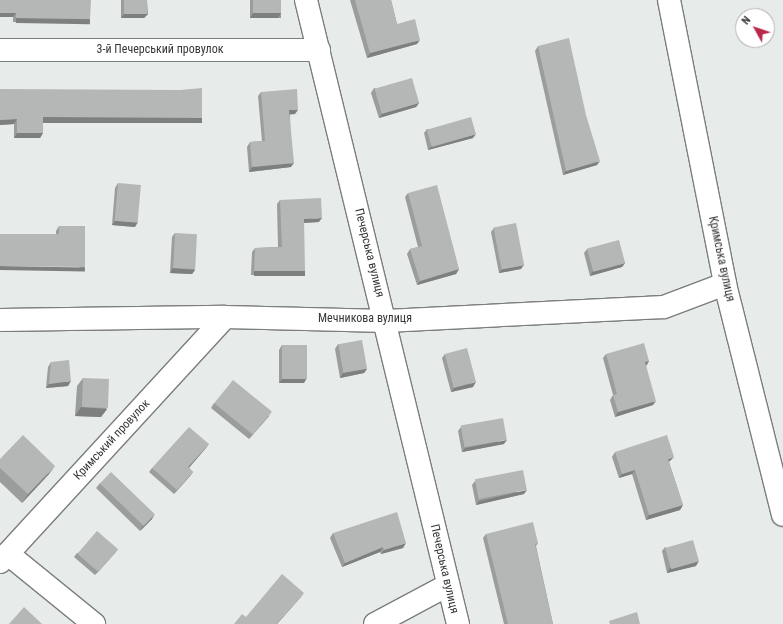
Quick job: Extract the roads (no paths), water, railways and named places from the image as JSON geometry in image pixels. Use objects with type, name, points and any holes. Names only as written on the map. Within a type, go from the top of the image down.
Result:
[{"type":"street","name":"Печерська вулиця","points":[[306,0],[320,50],[458,624]]},
{"type":"street","name":"Кримська вулиця","points":[[669,0],[725,284],[783,516]]},
{"type":"street","name":"3-й Печерський провулок","points":[[0,50],[320,50]]},
{"type":"street","name":"Мечникова вулиця","points":[[0,320],[225,317],[386,321],[664,307],[725,284]]},
{"type":"street","name":"Кримський провулок","points":[[4,558],[225,317]]},
{"type":"street","points":[[4,558],[94,624]]},
{"type":"street","points":[[375,624],[448,585]]}]
